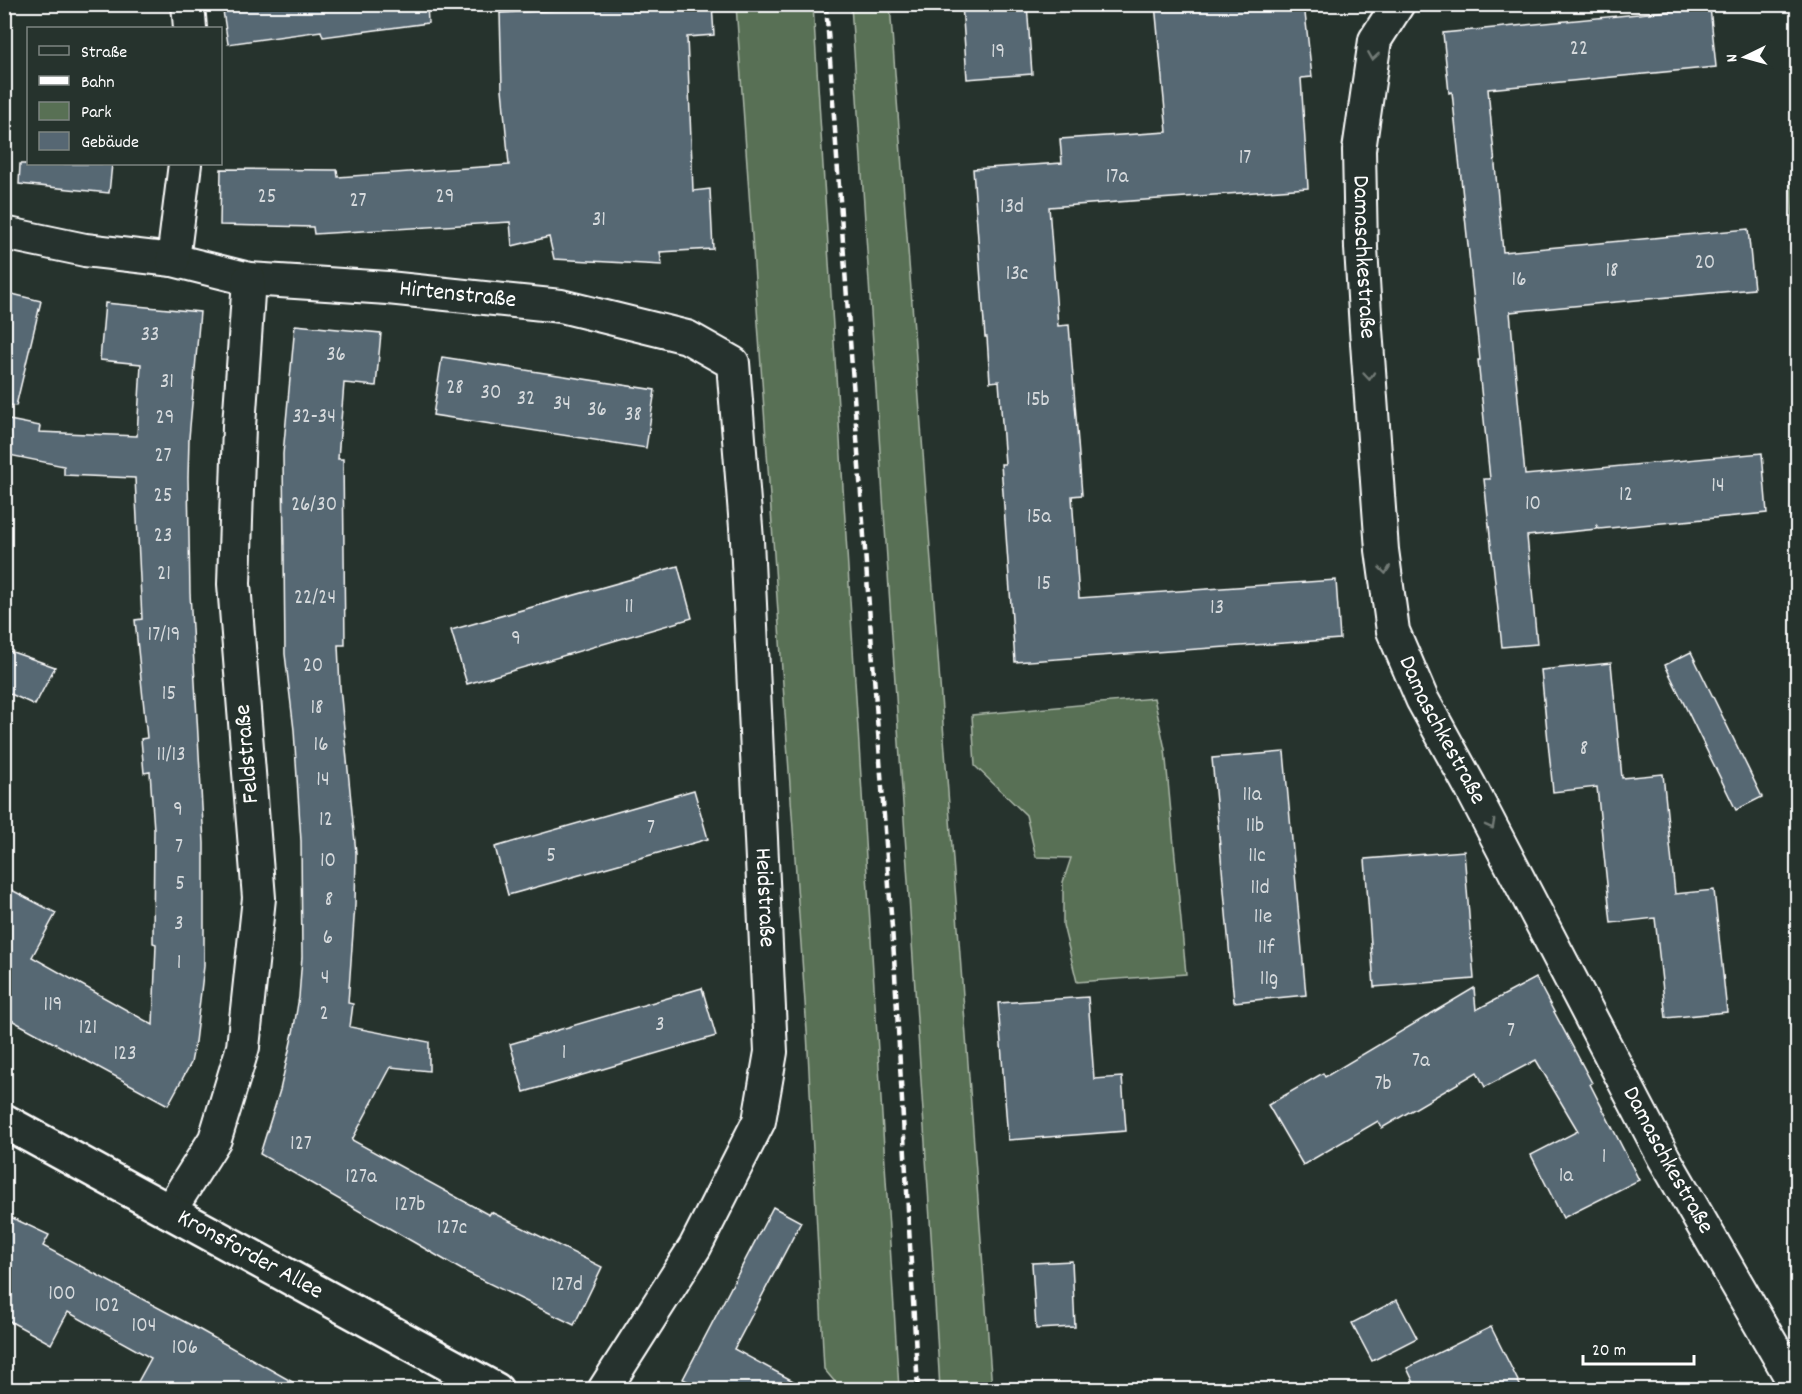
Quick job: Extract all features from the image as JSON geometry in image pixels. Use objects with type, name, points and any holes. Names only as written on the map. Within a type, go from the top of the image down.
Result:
[{"type":"main road","name":"Kronsforder Allee","points":[[4,1121],[496,1389]]},
{"type":"street","points":[[188,4],[190,27]]},
{"type":"street","name":"Damaschkestraße","points":[[1398,4],[1376,40],[1359,150],[1361,248],[1366,328],[1382,550],[1393,631],[1422,699],[1476,797],[1664,1158],[1796,1388]]},
{"type":"street","points":[[173,260],[185,165]]},
{"type":"street","name":"Hirtenstraße","points":[[4,233],[85,250],[173,260],[249,279],[388,288],[561,306],[687,337],[733,363]]},
{"type":"street","name":"Feldstraße","points":[[169,1212],[215,1139],[243,1047],[259,898],[234,584],[239,426],[249,279]]},
{"type":"street","name":"Heidstraße","points":[[604,1389],[695,1247],[759,1121],[771,1052],[747,540],[733,363]]},
{"type":"green space","points":[[499,4],[675,5],[500,13]]},
{"type":"green space","points":[[736,5],[813,5],[899,1389],[841,1389],[824,1369],[807,1031]]},
{"type":"green space","points":[[851,5],[890,5],[992,1389],[940,1389]]},
{"type":"green space","points":[[1798,174],[1797,312],[1790,175]]},
{"type":"green space","points":[[1154,698],[1165,749],[1186,974],[1077,982],[1063,925],[1063,882],[1071,858],[1036,857],[1026,815],[975,766],[972,715]]},
{"type":"building","points":[[222,4],[427,4],[428,23],[323,37],[321,31],[228,44]]},
{"type":"building","points":[[712,4],[714,35],[687,37],[693,191],[710,189],[713,249],[660,252],[662,265],[554,259],[549,237],[512,246],[510,222],[314,234],[313,227],[220,225],[221,169],[337,170],[338,177],[509,165],[502,89],[500,13]]},
{"type":"building","points":[[962,4],[1027,4],[1032,74],[967,79]]},
{"type":"building","points":[[1155,4],[1304,4],[1312,77],[1301,78],[1308,188],[1049,207],[1058,326],[1069,325],[1082,495],[1072,496],[1079,598],[1336,580],[1340,639],[1015,662],[1001,464],[1005,464],[999,381],[990,382],[973,169],[1062,163],[1060,139],[1167,132]]},
{"type":"building","points":[[1710,7],[1716,67],[1488,89],[1503,252],[1748,229],[1754,289],[1510,312],[1525,475],[1762,453],[1767,513],[1599,529],[1597,526],[1597,529],[1527,536],[1537,644],[1502,647],[1484,479],[1490,479],[1478,360],[1480,360],[1452,92],[1449,93],[1443,33]]},
{"type":"building","points":[[20,164],[112,165],[109,193],[19,184]]},
{"type":"building","points":[[4,292],[41,301],[16,406],[4,404]]},
{"type":"building","points":[[105,303],[200,312],[189,438],[188,478],[190,593],[204,843],[204,966],[191,1063],[168,1105],[4,1016],[4,886],[56,913],[32,957],[153,1025],[156,944],[153,943],[154,830],[150,772],[144,773],[141,739],[147,738],[135,620],[142,619],[135,478],[64,475],[64,466],[4,454],[4,419],[40,426],[39,432],[137,436],[141,364],[100,360]]},
{"type":"building","points":[[295,325],[381,333],[376,386],[344,383],[338,459],[343,459],[345,645],[338,645],[356,853],[348,1003],[353,1004],[350,1027],[429,1042],[429,1071],[391,1067],[352,1140],[489,1215],[491,1212],[602,1267],[574,1325],[462,1270],[260,1154],[280,1090],[293,1033],[302,957],[301,841],[294,730],[285,654],[283,454]]},
{"type":"building","points":[[442,357],[655,390],[646,448],[433,415]]},
{"type":"building","points":[[678,566],[692,618],[467,684],[451,630]]},
{"type":"building","points":[[4,649],[55,667],[35,705],[4,691]]},
{"type":"building","points":[[1691,652],[1762,797],[1736,810],[1665,665]]},
{"type":"building","points":[[1611,663],[1622,778],[1663,774],[1675,894],[1714,890],[1727,1012],[1666,1018],[1655,918],[1611,923],[1597,787],[1553,792],[1541,670]]},
{"type":"building","points":[[1284,752],[1306,995],[1234,1002],[1212,758]]},
{"type":"building","points":[[694,790],[708,839],[508,895],[495,847]]},
{"type":"building","points":[[1464,851],[1474,979],[1374,987],[1365,859]]},
{"type":"building","points":[[1536,978],[1592,1083],[1590,1084],[1639,1180],[1563,1218],[1531,1155],[1578,1131],[1536,1060],[1485,1087],[1477,1072],[1382,1128],[1378,1121],[1303,1165],[1268,1105],[1323,1073],[1325,1077],[1474,988],[1476,1010]]},
{"type":"building","points":[[702,988],[716,1036],[524,1092],[510,1044]]},
{"type":"building","points":[[1088,997],[1094,1079],[1122,1077],[1126,1131],[1008,1140],[998,1003]]},
{"type":"building","points":[[773,1207],[801,1222],[734,1349],[808,1389],[703,1389],[683,1379]]},
{"type":"building","points":[[4,1214],[49,1235],[43,1246],[305,1389],[134,1389],[151,1358],[68,1312],[51,1344],[4,1318]]},
{"type":"building","points":[[1072,1261],[1075,1327],[1036,1329],[1032,1263]]},
{"type":"building","points":[[1397,1300],[1417,1338],[1372,1361],[1352,1323]]},
{"type":"building","points":[[1491,1327],[1522,1389],[1417,1389],[1407,1368]]},
{"type":"railway","points":[[826,4],[894,956],[918,1390]]}]
